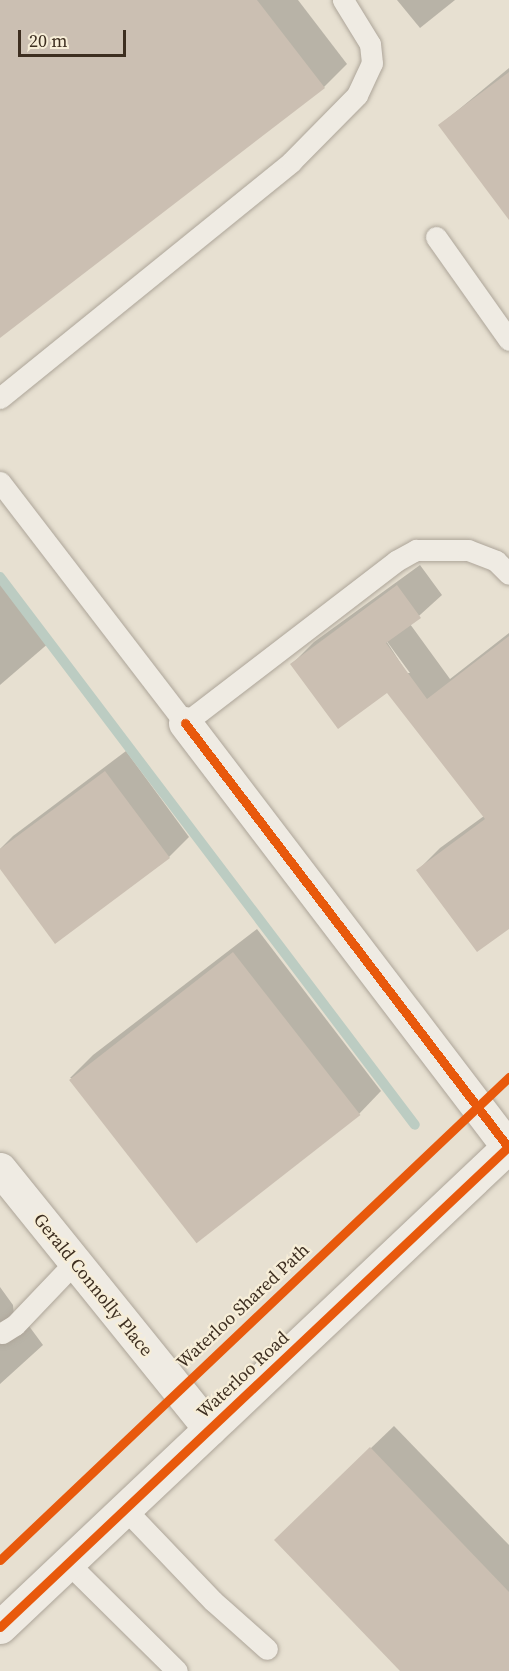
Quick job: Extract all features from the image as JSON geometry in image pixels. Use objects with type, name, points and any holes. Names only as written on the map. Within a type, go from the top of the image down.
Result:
[{"type":"street","points":[[185,723],[508,1146]]},
{"type":"street","name":"Waterloo Road","points":[[0,1627],[508,1146]]},
{"type":"street","name":"Gerald Connolly Place","points":[[0,1169],[210,1429]]},
{"type":"lane","points":[[0,398],[291,162],[357,94],[372,63],[370,44],[343,0]]},
{"type":"lane","points":[[436,237],[509,340]]},
{"type":"lane","points":[[0,482],[185,723],[396,561],[416,550],[468,550],[496,561],[509,574]]},
{"type":"lane","points":[[2,1333],[15,1325],[74,1263]]},
{"type":"lane","points":[[125,1509],[213,1600],[267,1649]]},
{"type":"lane","points":[[68,1563],[177,1671]]},
{"type":"building","points":[[0,0],[257,0],[325,88],[0,338]]},
{"type":"building","points":[[509,72],[509,220],[438,125]]},
{"type":"building","points":[[397,585],[421,618],[386,643],[427,699],[509,636],[509,929],[477,952],[416,870],[485,819],[387,693],[338,729],[290,664]]},
{"type":"building","points":[[105,771],[170,858],[55,944],[0,869],[0,849]]},
{"type":"building","points":[[233,952],[360,1115],[197,1243],[69,1080]]},
{"type":"building","points":[[370,1447],[509,1592],[509,1671],[400,1671],[274,1540]]},
{"type":"waterway","points":[[0,577],[415,1125]]},
{"type":"cycle path","points":[[185,723],[508,1147]]},
{"type":"cycle path","name":"Waterloo Shared Path","points":[[0,1560],[509,1077]]},
{"type":"cycle path","points":[[0,1627],[509,1146]]}]
